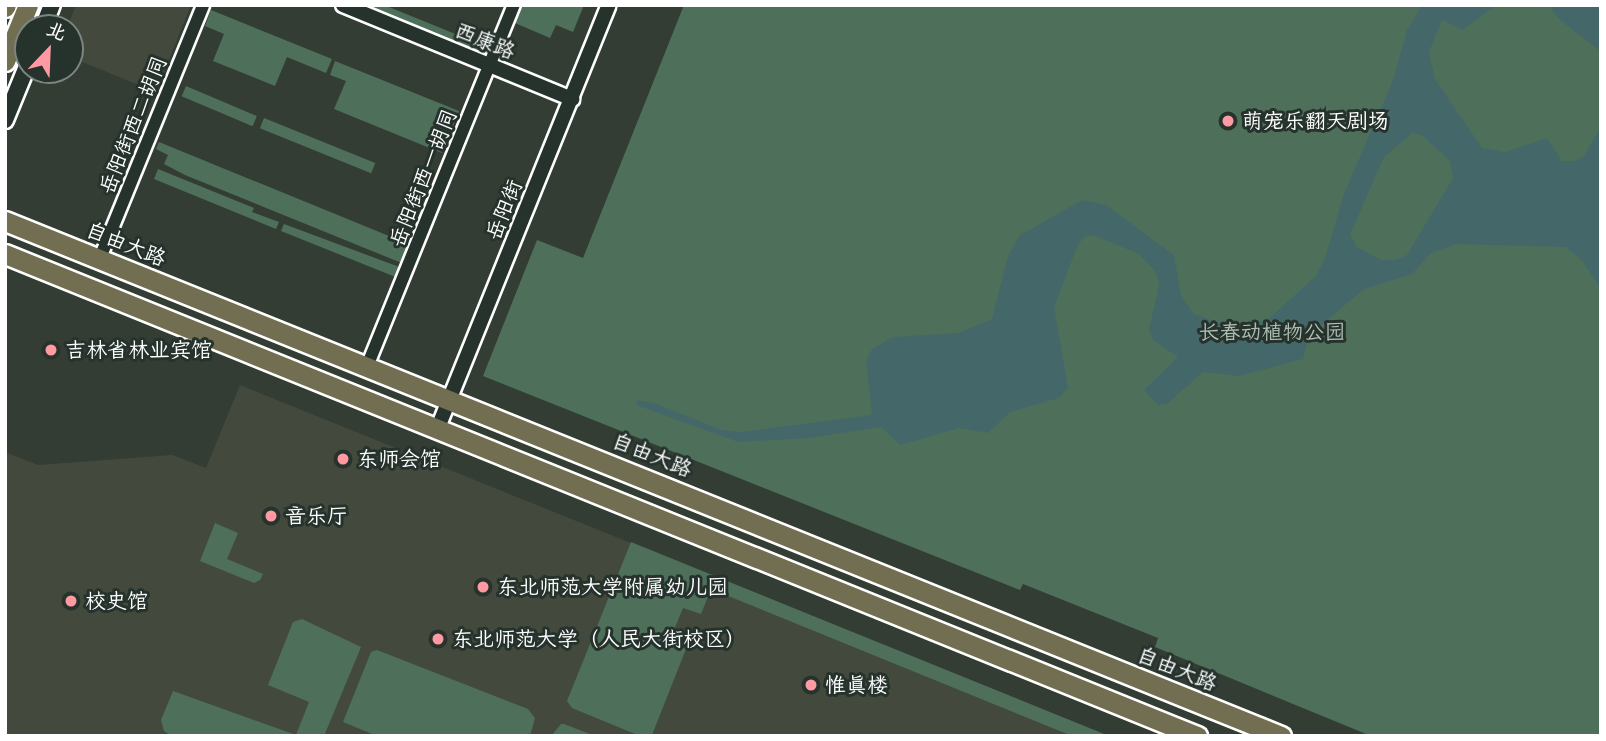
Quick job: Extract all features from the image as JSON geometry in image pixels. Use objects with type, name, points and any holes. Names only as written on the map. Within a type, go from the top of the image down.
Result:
[{"type":"main road","points":[[5,61],[28,5]]},
{"type":"main road","points":[[5,120],[20,84]]},
{"type":"main road","name":"自由大路","points":[[5,221],[451,397],[1281,736]]},
{"type":"main road","points":[[5,254],[1197,736]]},
{"type":"street","name":"岳阳街西二胡同","points":[[100,258],[203,5]]},
{"type":"street","name":"西康路","points":[[343,5],[572,99]]},
{"type":"street","name":"岳阳街西一胡同","points":[[368,364],[514,5]]},
{"type":"street","name":"岳阳街","points":[[437,430],[610,5]]},
{"type":"shaded area","points":[[76,5],[191,5],[156,92],[84,63],[84,14],[72,14]]},
{"type":"shaded area","name":"东北师范大学（人民大街校区）","points":[[240,385],[1109,736],[5,736],[5,452],[38,465],[172,455],[206,468]]},
{"type":"green space","points":[[367,5],[384,5],[480,44],[476,53],[366,9]]},
{"type":"green space","points":[[522,5],[584,5],[573,32],[556,25],[550,38],[515,23]]},
{"type":"green space","name":"长春动植物公园","points":[[684,5],[1601,5],[1601,736],[1371,736],[1155,647],[1158,638],[1023,584],[1020,590],[483,376],[537,240],[583,258]]},
{"type":"green space","points":[[211,10],[332,59],[326,73],[287,57],[275,86],[213,61],[224,34],[205,26]]},
{"type":"green space","points":[[335,61],[459,111],[442,153],[334,109],[346,81],[330,75]]},
{"type":"green space","points":[[186,86],[257,116],[253,126],[182,96]]},
{"type":"green space","points":[[264,118],[375,163],[371,173],[260,128]]},
{"type":"green space","points":[[159,142],[411,245],[404,264],[185,175],[164,164],[168,155],[156,149]]},
{"type":"green space","points":[[158,169],[254,208],[252,212],[279,222],[276,229],[154,179]]},
{"type":"green space","points":[[284,224],[402,268],[398,278],[281,231]]},
{"type":"green space","points":[[215,523],[238,533],[227,559],[263,574],[260,580],[254,583],[200,561]]},
{"type":"green space","points":[[631,542],[1109,736],[1072,736],[711,589],[701,614],[683,608],[669,642],[686,649],[652,735],[640,736],[572,708],[567,701]]},
{"type":"green space","points":[[302,619],[361,647],[324,736],[171,736],[164,731],[161,720],[173,691],[296,735],[309,702],[268,685],[293,622]]},
{"type":"green space","points":[[377,650],[528,709],[535,718],[530,736],[377,736],[343,722],[371,652]]},
{"type":"green space","points":[[564,724],[595,736],[551,736]]},
{"type":"water","points":[[1422,5],[1497,5],[1462,30],[1442,20],[1429,52],[1435,79],[1482,148],[1505,152],[1547,138],[1562,161],[1574,161],[1583,157],[1601,127],[1601,289],[1583,262],[1566,247],[1456,244],[1431,253],[1412,274],[1364,289],[1319,327],[1307,344],[1303,359],[1239,376],[1203,372],[1167,404],[1158,405],[1144,390],[1178,357],[1153,340],[1149,330],[1159,285],[1156,272],[1139,254],[1093,235],[1084,237],[1077,247],[1054,307],[1068,388],[1059,398],[1010,412],[988,433],[959,428],[900,445],[881,427],[809,438],[738,442],[636,405],[638,400],[657,404],[722,430],[741,432],[872,415],[866,361],[872,349],[893,337],[959,333],[992,319],[1008,256],[1019,236],[1082,200],[1106,205],[1174,255],[1181,295],[1194,314],[1232,327],[1266,321],[1316,276],[1325,258],[1344,194],[1393,80],[1407,30]],"holes":[[[1412,133],[1423,136],[1450,161],[1453,178],[1407,255],[1396,260],[1381,260],[1357,247],[1350,235],[1384,157]]]},
{"type":"water","points":[[1548,5],[1601,5],[1601,52],[1559,19]]},
{"type":"place","name":"萌宠乐翻天剧场","points":[[1228,121]]},
{"type":"place","name":"吉林省林业宾馆","points":[[51,350]]},
{"type":"place","name":"东师会馆","points":[[343,459]]},
{"type":"place","name":"音乐厅","points":[[271,516]]},
{"type":"place","name":"东北师范大学附属幼儿园","points":[[483,587]]},
{"type":"place","name":"校史馆","points":[[71,601]]},
{"type":"place","name":"东北师范大学（人民大街校区）","points":[[438,639]]},
{"type":"place","name":"惟真楼","points":[[811,685]]}]
